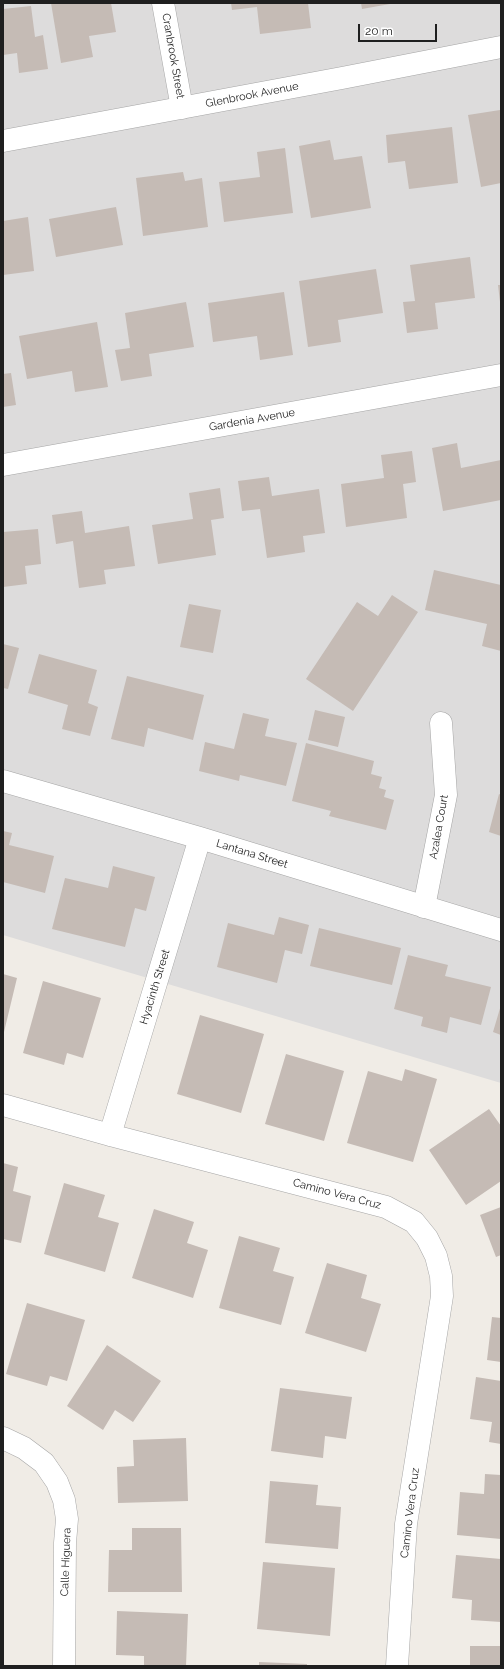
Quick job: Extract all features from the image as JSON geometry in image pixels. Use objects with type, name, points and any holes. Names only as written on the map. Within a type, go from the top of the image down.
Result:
[{"type":"street","name":"Cranbrook Street","points":[[163,3],[182,108]]},
{"type":"street","name":"Glenbrook Avenue","points":[[3,141],[501,47]]},
{"type":"street","name":"Gardenia Avenue","points":[[3,465],[501,375]]},
{"type":"street","name":"Azalea Court","points":[[424,907],[446,795],[441,723]]},
{"type":"street","name":"Lantana Street","points":[[3,781],[200,838],[501,930]]},
{"type":"street","name":"Hyacinth Street","points":[[110,1135],[200,838]]},
{"type":"street","name":"Camino Vera Cruz","points":[[3,1105],[110,1135],[386,1206],[414,1222],[427,1238],[436,1256],[441,1276],[442,1296],[406,1524],[397,1666]]},
{"type":"street","name":"Calle Higuera","points":[[3,1438],[24,1448],[44,1463],[57,1482],[64,1500],[67,1519],[65,1543],[64,1666]]},
{"type":"shaded area","points":[[3,3],[501,3],[501,1083],[3,935]]},
{"type":"building","points":[[51,3],[111,3],[116,32],[89,36],[93,57],[61,63]]},
{"type":"building","points":[[231,3],[308,3],[311,28],[260,34],[257,7],[232,10]]},
{"type":"building","points":[[361,3],[390,3],[390,4],[362,9]]},
{"type":"building","points":[[31,6],[35,37],[43,35],[48,69],[19,73],[17,53],[3,55],[3,9]]},
{"type":"building","points":[[500,110],[501,183],[481,187],[468,115]]},
{"type":"building","points":[[452,127],[458,183],[409,189],[405,161],[388,163],[386,135]]},
{"type":"building","points":[[330,140],[334,160],[362,156],[371,208],[311,218],[299,146]]},
{"type":"building","points":[[285,148],[293,213],[224,222],[219,182],[260,177],[257,152]]},
{"type":"building","points":[[183,172],[185,181],[202,178],[208,227],[143,236],[136,178]]},
{"type":"building","points":[[116,207],[123,245],[56,257],[49,219]]},
{"type":"building","points":[[28,217],[34,271],[3,275],[3,221]]},
{"type":"building","points":[[470,257],[475,298],[435,303],[438,329],[407,333],[403,302],[415,301],[410,265]]},
{"type":"building","points":[[376,269],[383,313],[338,320],[341,342],[308,347],[299,281]]},
{"type":"building","points":[[498,285],[501,285],[501,302],[500,302]]},
{"type":"building","points":[[284,292],[293,355],[260,360],[257,336],[213,342],[208,303]]},
{"type":"building","points":[[186,302],[194,347],[149,354],[152,376],[121,381],[115,350],[130,348],[125,313]]},
{"type":"building","points":[[97,322],[108,387],[75,392],[72,371],[27,379],[19,336]]},
{"type":"building","points":[[11,373],[16,405],[3,407],[3,374]]},
{"type":"building","points":[[457,443],[461,468],[501,460],[501,500],[443,511],[432,448]]},
{"type":"building","points":[[412,451],[416,482],[403,484],[407,518],[346,527],[341,484],[384,478],[381,455]]},
{"type":"building","points":[[269,477],[272,496],[319,489],[325,533],[303,536],[305,552],[267,558],[260,509],[242,511],[238,481]]},
{"type":"building","points":[[220,488],[224,518],[211,520],[216,555],[158,564],[152,525],[193,519],[189,493]]},
{"type":"building","points":[[82,511],[85,533],[129,526],[135,566],[104,570],[106,584],[79,588],[73,541],[56,544],[52,515]]},
{"type":"building","points":[[38,529],[41,564],[25,566],[27,584],[3,587],[3,532]]},
{"type":"building","points":[[434,570],[501,585],[501,651],[482,646],[487,624],[425,610]]},
{"type":"building","points":[[392,595],[418,612],[353,711],[306,679],[357,602],[378,616]]},
{"type":"building","points":[[189,604],[221,610],[213,653],[180,647]]},
{"type":"building","points":[[3,644],[19,648],[8,689],[3,688]]},
{"type":"building","points":[[39,654],[97,670],[88,703],[98,707],[90,736],[62,729],[68,705],[28,693]]},
{"type":"building","points":[[127,676],[204,695],[193,740],[148,728],[144,747],[111,739]]},
{"type":"building","points":[[315,710],[345,717],[338,747],[308,740]]},
{"type":"building","points":[[243,713],[269,719],[265,736],[297,743],[286,786],[240,775],[239,781],[199,771],[205,742],[234,749]]},
{"type":"building","points":[[306,743],[374,761],[371,774],[382,777],[379,788],[386,790],[384,797],[394,800],[386,830],[329,816],[331,811],[292,801]]},
{"type":"building","points":[[499,794],[501,795],[501,836],[489,832]]},
{"type":"building","points":[[3,831],[12,833],[9,845],[54,856],[45,893],[3,882]]},
{"type":"building","points":[[113,866],[155,877],[146,911],[135,908],[125,947],[52,929],[65,878],[108,888]]},
{"type":"building","points":[[279,917],[309,925],[302,954],[285,950],[277,983],[217,967],[228,923],[274,935]]},
{"type":"building","points":[[319,928],[401,948],[392,985],[310,966]]},
{"type":"building","points":[[408,955],[448,965],[445,976],[491,987],[481,1025],[450,1017],[447,1033],[421,1026],[423,1017],[394,1009]]},
{"type":"building","points":[[3,974],[17,978],[4,1032],[3,1032]]},
{"type":"building","points":[[43,981],[101,998],[83,1058],[67,1053],[64,1065],[23,1053]]},
{"type":"building","points":[[501,1005],[501,1035],[493,1032]]},
{"type":"building","points":[[200,1015],[264,1034],[241,1113],[177,1094]]},
{"type":"building","points":[[286,1054],[344,1071],[324,1141],[265,1124]]},
{"type":"building","points":[[405,1069],[437,1079],[413,1162],[347,1143],[368,1071],[402,1081]]},
{"type":"building","points":[[489,1109],[501,1126],[501,1181],[466,1205],[429,1150]]},
{"type":"building","points":[[3,1163],[18,1167],[13,1191],[31,1196],[21,1243],[3,1239]]},
{"type":"building","points":[[64,1183],[105,1195],[98,1217],[119,1223],[105,1272],[44,1254]]},
{"type":"building","points":[[501,1207],[501,1255],[496,1257],[480,1215]]},
{"type":"building","points":[[154,1209],[194,1222],[187,1243],[208,1250],[193,1298],[132,1278]]},
{"type":"building","points":[[239,1236],[280,1248],[273,1271],[294,1277],[281,1325],[219,1308]]},
{"type":"building","points":[[327,1263],[367,1275],[361,1298],[381,1304],[366,1352],[305,1333]]},
{"type":"building","points":[[27,1303],[85,1320],[67,1381],[50,1376],[47,1386],[6,1374]]},
{"type":"building","points":[[492,1317],[501,1318],[501,1362],[487,1360]]},
{"type":"building","points":[[107,1345],[161,1381],[133,1422],[115,1410],[103,1430],[67,1406]]},
{"type":"building","points":[[476,1377],[501,1381],[501,1444],[489,1442],[492,1422],[470,1419]]},
{"type":"building","points":[[280,1388],[352,1397],[346,1439],[325,1436],[323,1458],[271,1451]]},
{"type":"building","points":[[186,1438],[188,1501],[118,1503],[117,1467],[134,1466],[133,1440]]},
{"type":"building","points":[[485,1474],[501,1475],[501,1539],[457,1535],[460,1492],[484,1494]]},
{"type":"building","points":[[270,1481],[318,1485],[316,1505],[341,1507],[338,1549],[265,1543]]},
{"type":"building","points":[[132,1528],[181,1528],[182,1592],[108,1592],[109,1550],[132,1550]]},
{"type":"building","points":[[456,1555],[501,1559],[501,1622],[471,1620],[472,1600],[452,1598]]},
{"type":"building","points":[[263,1562],[335,1568],[330,1636],[257,1629]]},
{"type":"building","points":[[117,1611],[188,1614],[186,1666],[144,1666],[144,1656],[116,1655]]},
{"type":"building","points":[[470,1646],[501,1646],[501,1666],[470,1666]]},
{"type":"building","points":[[259,1662],[307,1664],[307,1666],[259,1666]]}]
